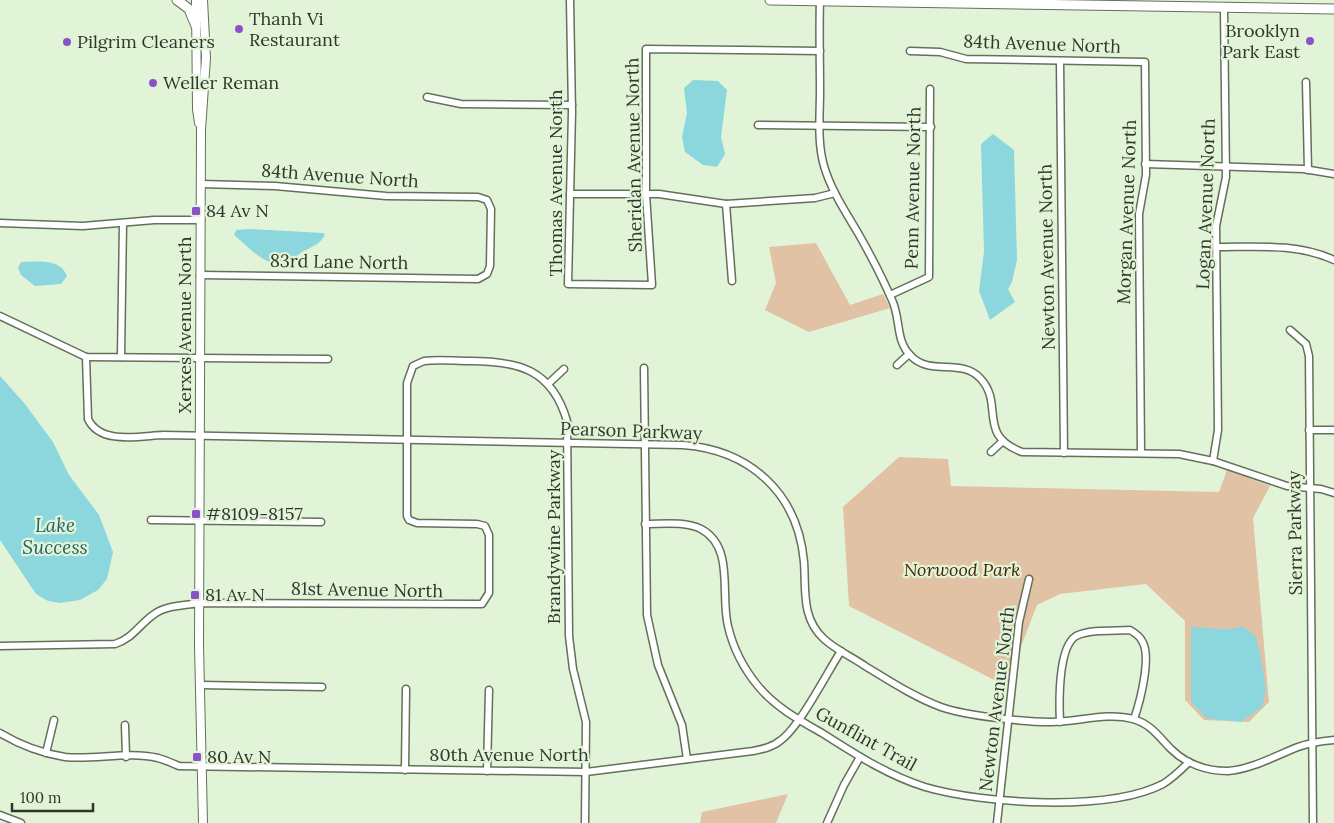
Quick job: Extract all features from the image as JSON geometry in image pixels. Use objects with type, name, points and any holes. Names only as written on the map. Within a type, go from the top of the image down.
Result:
[{"type":"main road","points":[[177,0],[190,9],[196,26]]},
{"type":"main road","points":[[770,0],[1224,4],[1334,10]]},
{"type":"street","name":"Xerxes Avenue North","points":[[196,0],[197,109],[201,130]]},
{"type":"street","name":"Xerxes Avenue North","points":[[203,0],[206,58],[201,130],[199,603],[204,823]]},
{"type":"street","name":"Thomas Avenue North","points":[[570,0],[572,105],[568,284],[652,285]]},
{"type":"street","points":[[820,0],[820,125],[823,164],[835,193],[890,295],[896,309],[902,343],[909,354],[926,365],[963,368],[980,378],[990,395],[993,424],[1003,441],[1015,449],[1029,452],[1180,454],[1213,461],[1286,486],[1334,493]]},
{"type":"street","name":"Logan Avenue North","points":[[1213,461],[1218,430],[1217,216],[1224,196],[1226,166],[1224,4]]},
{"type":"street","name":"Sheridan Avenue North","points":[[652,285],[646,194],[646,49],[820,51]]},
{"type":"street","name":"84th Avenue North","points":[[910,51],[940,52],[966,59],[1145,62]]},
{"type":"street","name":"Newton Avenue North","points":[[1060,61],[1064,452]]},
{"type":"street","name":"Morgan Avenue North","points":[[1141,453],[1139,214],[1145,185],[1145,62]]},
{"type":"street","points":[[1306,82],[1308,170]]},
{"type":"street","name":"Penn Avenue North","points":[[890,295],[929,277],[930,90]]},
{"type":"street","points":[[427,98],[461,104],[572,105]]},
{"type":"street","points":[[758,125],[931,127]]},
{"type":"street","points":[[1145,164],[1308,170],[1334,174]]},
{"type":"street","name":"84th Avenue North","points":[[201,184],[275,186],[386,196],[478,197],[487,200],[491,209],[490,266],[487,274],[478,279]]},
{"type":"street","points":[[570,194],[646,194],[726,204],[815,198],[835,193]]},
{"type":"street","points":[[726,204],[732,280]]},
{"type":"street","points":[[0,223],[83,226],[154,220],[201,220]]},
{"type":"street","points":[[121,357],[122,223]]},
{"type":"street","points":[[1217,246],[1288,247],[1304,249],[1334,260]]},
{"type":"street","name":"83rd Lane North","points":[[200,275],[478,279]]},
{"type":"street","points":[[0,316],[86,357],[328,359]]},
{"type":"street","name":"Sierra Parkway","points":[[1290,330],[1301,338],[1308,350],[1313,823]]},
{"type":"street","points":[[897,365],[909,354]]},
{"type":"street","name":"Pearson Parkway","points":[[86,357],[87,413],[90,423],[110,436],[644,444],[700,446],[717,450],[747,464],[773,486],[784,499],[798,530],[804,564],[805,596],[810,620],[824,639],[910,693],[961,713],[1060,722],[1117,716],[1134,719],[1148,726],[1172,750],[1189,762],[1216,770],[1240,769],[1312,744]]},
{"type":"street","name":"Brandywine Parkway","points":[[406,440],[407,382],[413,366],[430,360],[508,362],[532,371],[548,384],[564,409],[568,443],[569,636],[573,669],[586,722],[585,823]]},
{"type":"street","points":[[644,368],[646,598],[650,632],[658,665],[680,718],[687,759]]},
{"type":"street","points":[[548,384],[564,369]]},
{"type":"street","points":[[1309,430],[1334,430]]},
{"type":"street","name":"81st Avenue North","points":[[0,646],[115,644],[129,638],[145,622],[163,609],[199,603],[477,606],[486,601],[489,593],[488,530],[485,526],[477,524],[417,523],[409,520],[406,512],[406,440]]},
{"type":"street","points":[[991,452],[1003,441]]},
{"type":"street","points":[[151,520],[322,522]]},
{"type":"street","name":"Gunflint Trail","points":[[645,524],[692,526],[701,529],[714,540],[719,548],[724,565],[727,624],[740,660],[766,695],[798,719],[883,770],[925,787],[947,792],[1044,803],[1078,802],[1119,796],[1163,784],[1189,762]]},
{"type":"street","name":"Newton Avenue North","points":[[997,823],[1019,622],[1029,579]]},
{"type":"street","points":[[1060,722],[1064,658],[1071,640],[1085,634],[1130,630],[1142,640],[1146,654],[1141,696],[1134,719]]},
{"type":"street","name":"80th Avenue North","points":[[0,733],[16,742],[46,753],[66,757],[157,758],[180,766],[586,772],[763,750],[781,740],[798,719],[841,650]]},
{"type":"street","points":[[200,685],[322,687]]},
{"type":"street","points":[[405,770],[406,689]]},
{"type":"street","points":[[487,771],[489,690]]},
{"type":"street","points":[[46,753],[54,720]]},
{"type":"street","points":[[125,725],[126,757]]},
{"type":"street","points":[[1312,744],[1334,740]]},
{"type":"street","points":[[827,823],[860,757]]},
{"type":"street","points":[[0,815],[21,823]]},
{"type":"green space","points":[[816,243],[850,305],[883,294],[890,308],[809,332],[765,310],[776,283],[769,247]]},
{"type":"green space","name":"Norwood Park","points":[[899,457],[948,459],[951,486],[1219,492],[1227,470],[1270,486],[1253,518],[1269,702],[1249,722],[1204,720],[1185,700],[1185,621],[1146,584],[1060,594],[1037,605],[1006,686],[849,606],[843,507]]},
{"type":"green space","points":[[788,794],[776,823],[700,823],[702,812]]},
{"type":"water","points":[[693,80],[718,81],[727,90],[721,137],[725,154],[717,167],[703,165],[685,152],[682,137],[687,113],[684,88]]},
{"type":"water","points":[[993,134],[1014,150],[1017,260],[1012,282],[1008,289],[1015,302],[990,320],[979,291],[984,252],[981,144]]},
{"type":"water","points":[[250,229],[325,234],[316,244],[290,261],[281,264],[273,263],[259,256],[234,235],[236,230]]},
{"type":"water","points":[[21,262],[47,262],[54,264],[64,270],[67,276],[61,284],[35,286],[21,275],[18,268]]},
{"type":"water","name":"Lake Success","points":[[0,376],[25,404],[53,442],[69,475],[99,515],[113,552],[107,579],[98,590],[80,600],[60,603],[48,601],[36,594],[0,540]]},
{"type":"water","points":[[1243,626],[1256,637],[1261,658],[1266,690],[1262,707],[1241,722],[1206,718],[1191,702],[1191,627],[1225,629]]},
{"type":"place","name":"Thanh Vi Restaurant","points":[[239,29]]},
{"type":"place","name":"Brooklyn Park East","points":[[1310,41]]},
{"type":"place","name":"Pilgrim Cleaners","points":[[67,42]]},
{"type":"place","name":"Weller Reman","points":[[153,83]]},
{"type":"place","name":"84 Av N","points":[[196,211]]},
{"type":"place","name":"#8109-8157","points":[[196,514]]},
{"type":"place","name":"81 Av N","points":[[195,595]]},
{"type":"place","name":"80 Av N","points":[[197,757]]}]
